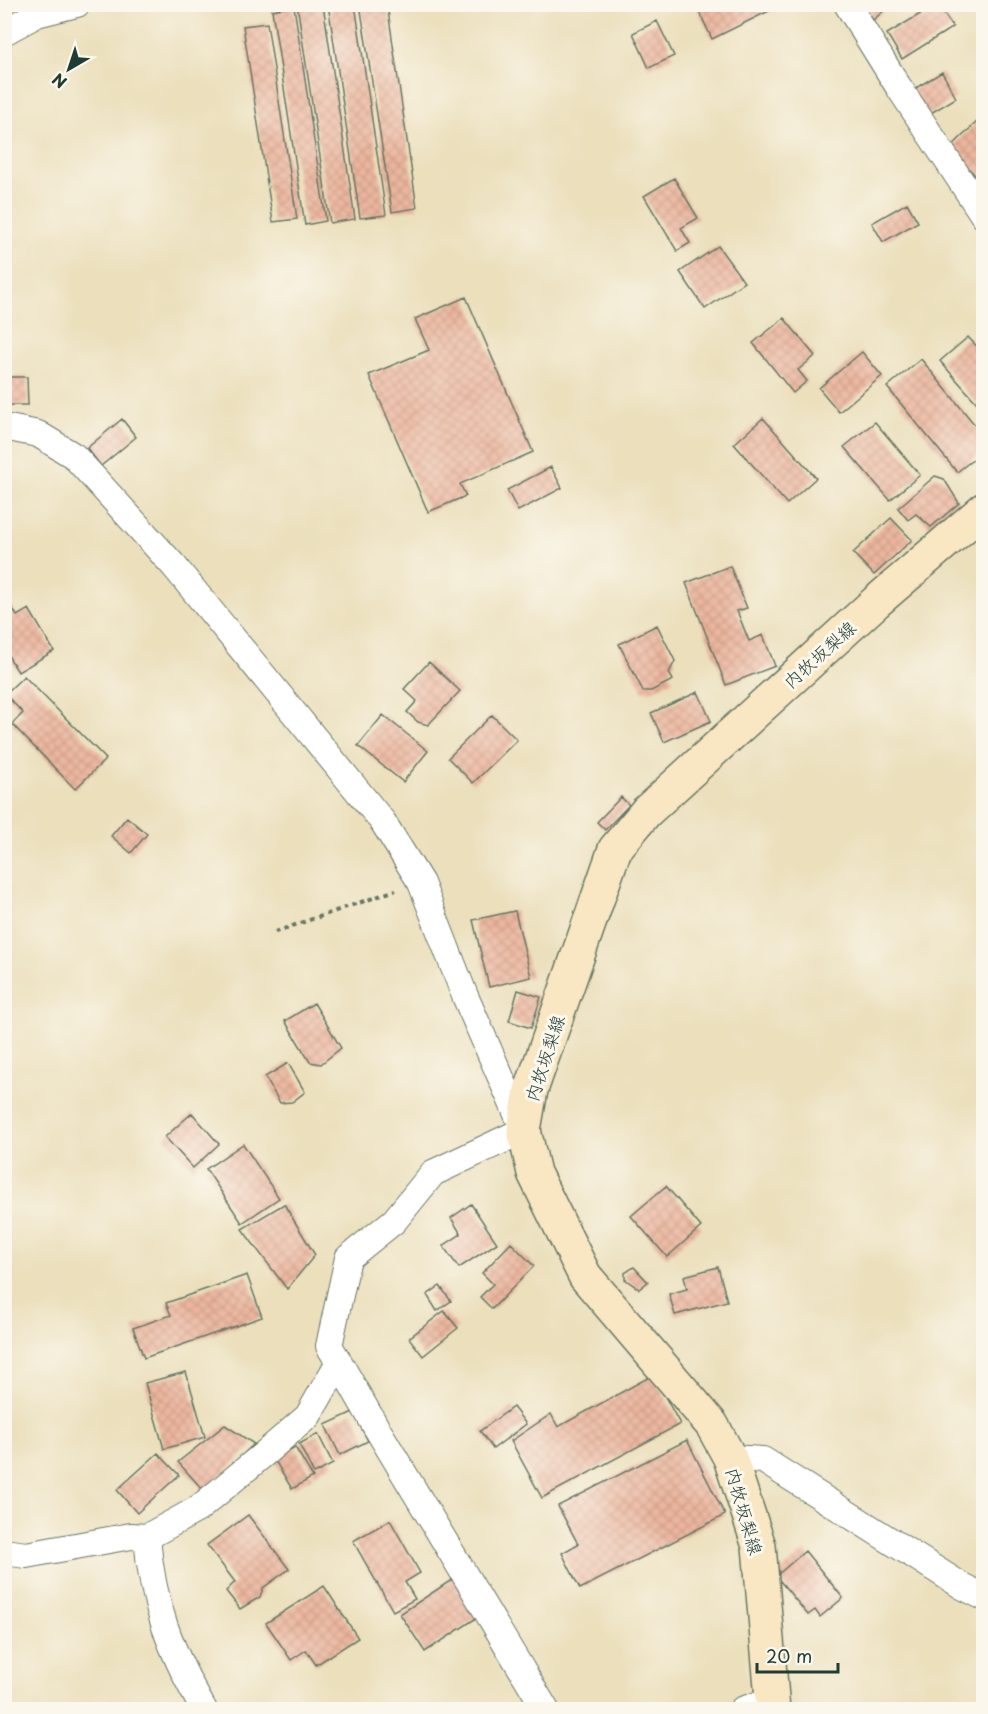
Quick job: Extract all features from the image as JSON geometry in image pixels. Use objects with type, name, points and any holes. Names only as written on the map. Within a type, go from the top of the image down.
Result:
[{"type":"main road","name":"内牧坂梨線","points":[[762,1706],[759,1546],[730,1458],[712,1425],[585,1276],[534,1173],[524,1130],[531,1090],[615,849],[646,812],[876,602],[984,508]]},
{"type":"street","points":[[4,32],[37,15],[77,4]]},
{"type":"street","points":[[847,4],[984,216]]},
{"type":"street","points":[[4,427],[38,434],[74,456],[174,566],[383,822],[422,883],[465,996],[524,1130],[433,1173],[394,1221],[348,1258],[329,1346],[546,1710]]},
{"type":"street","points":[[4,1552],[26,1555],[131,1536],[147,1537],[198,1509],[308,1416],[339,1362]]},
{"type":"street","points":[[730,1458],[763,1461],[962,1586],[984,1597]]},
{"type":"street","points":[[147,1537],[149,1561],[165,1630],[186,1679],[204,1710]]},
{"type":"path","points":[[275,932],[397,890]]},
{"type":"building","points":[[297,4],[323,4],[355,219],[330,223]]},
{"type":"building","points":[[328,4],[355,4],[386,215],[360,218]]},
{"type":"building","points":[[360,4],[387,4],[417,208],[392,212]]},
{"type":"building","points":[[861,4],[892,4],[873,20]]},
{"type":"building","points":[[696,5],[781,5],[712,39]]},
{"type":"building","points":[[938,5],[953,27],[902,59],[887,34]]},
{"type":"building","points":[[294,6],[326,221],[305,225],[272,10]]},
{"type":"building","points":[[657,21],[674,56],[649,68],[633,33]]},
{"type":"building","points":[[267,23],[297,219],[273,222],[243,26]]},
{"type":"building","points":[[942,72],[956,98],[926,116],[911,91]]},
{"type":"building","points":[[984,115],[984,173],[978,178],[949,149]]},
{"type":"building","points":[[674,178],[698,218],[681,228],[690,243],[677,251],[644,196]]},
{"type":"building","points":[[907,203],[918,222],[883,242],[872,223]]},
{"type":"building","points":[[718,246],[744,282],[705,309],[680,272]]},
{"type":"building","points":[[466,297],[533,452],[460,484],[466,496],[428,512],[369,375],[429,350],[415,319]]},
{"type":"building","points":[[784,318],[815,356],[798,370],[807,381],[793,393],[753,343]]},
{"type":"building","points":[[968,337],[984,354],[984,411],[940,361]]},
{"type":"building","points":[[862,352],[882,376],[839,412],[819,388]]},
{"type":"building","points":[[921,359],[984,436],[984,451],[957,472],[887,387]]},
{"type":"building","points":[[4,377],[27,377],[28,405],[4,405]]},
{"type":"building","points":[[763,418],[816,478],[787,504],[734,444]]},
{"type":"building","points":[[122,419],[136,437],[101,466],[87,448]]},
{"type":"building","points":[[875,422],[920,475],[890,500],[844,447]]},
{"type":"building","points":[[551,467],[562,488],[518,511],[507,490]]},
{"type":"building","points":[[935,476],[944,479],[959,503],[931,527],[916,514],[908,520],[898,508]]},
{"type":"building","points":[[891,518],[912,540],[874,575],[853,553]]},
{"type":"building","points":[[730,566],[747,608],[737,611],[749,641],[763,635],[775,666],[726,685],[686,583]]},
{"type":"building","points":[[4,594],[17,616],[29,609],[54,651],[18,672],[4,649]]},
{"type":"building","points":[[657,625],[675,661],[669,673],[673,680],[651,691],[643,691],[619,644]]},
{"type":"building","points":[[429,662],[460,691],[428,725],[418,722],[407,712],[417,701],[404,689]]},
{"type":"building","points":[[24,676],[106,759],[75,789],[12,724],[23,713],[5,694]]},
{"type":"building","points":[[698,692],[711,721],[664,742],[651,713]]},
{"type":"building","points":[[383,715],[428,751],[403,782],[358,746]]},
{"type":"building","points":[[492,715],[517,740],[473,783],[448,758]]},
{"type":"building","points":[[621,797],[629,805],[605,830],[597,822]]},
{"type":"building","points":[[127,817],[147,834],[131,853],[111,836]]},
{"type":"building","points":[[515,911],[531,977],[489,987],[473,920]]},
{"type":"building","points":[[518,990],[541,997],[531,1028],[509,1021]]},
{"type":"building","points":[[314,1003],[341,1048],[321,1064],[310,1062],[285,1021]]},
{"type":"building","points":[[288,1063],[305,1092],[292,1102],[280,1103],[265,1077]]},
{"type":"building","points":[[192,1113],[219,1144],[193,1168],[165,1137]]},
{"type":"building","points":[[243,1144],[279,1198],[242,1223],[206,1169]]},
{"type":"building","points":[[666,1186],[701,1227],[667,1257],[631,1216]]},
{"type":"building","points":[[284,1204],[315,1255],[287,1289],[242,1229]]},
{"type":"building","points":[[471,1204],[497,1243],[459,1268],[443,1246],[461,1234],[451,1218]]},
{"type":"building","points":[[511,1243],[534,1266],[492,1309],[480,1297],[493,1284],[482,1273]]},
{"type":"building","points":[[634,1267],[648,1282],[639,1289],[625,1279],[625,1273]]},
{"type":"building","points":[[718,1267],[727,1301],[675,1315],[669,1294],[687,1289],[684,1276]]},
{"type":"building","points":[[247,1275],[262,1317],[144,1358],[133,1328],[171,1315],[166,1303]]},
{"type":"building","points":[[440,1286],[451,1301],[437,1311],[427,1295]]},
{"type":"building","points":[[444,1311],[458,1328],[423,1356],[409,1338]]},
{"type":"building","points":[[186,1372],[205,1437],[164,1449],[145,1383]]},
{"type":"building","points":[[653,1375],[680,1424],[542,1498],[511,1441],[551,1414],[558,1427]]},
{"type":"building","points":[[513,1407],[526,1424],[493,1449],[480,1431]]},
{"type":"building","points":[[353,1412],[368,1441],[340,1455],[325,1425]]},
{"type":"building","points":[[225,1425],[254,1444],[204,1491],[178,1462]]},
{"type":"building","points":[[318,1434],[333,1464],[314,1474],[299,1444]]},
{"type":"building","points":[[687,1440],[725,1515],[580,1589],[562,1553],[578,1544],[558,1506]]},
{"type":"building","points":[[295,1447],[313,1477],[292,1489],[274,1459]]},
{"type":"building","points":[[158,1453],[179,1475],[137,1513],[117,1490]]},
{"type":"building","points":[[248,1515],[289,1569],[263,1588],[260,1597],[240,1609],[226,1591],[235,1582],[207,1545]]},
{"type":"building","points":[[390,1520],[420,1573],[405,1582],[415,1599],[393,1611],[353,1541]]},
{"type":"building","points":[[805,1551],[843,1598],[820,1617],[815,1610],[808,1615],[776,1576]]},
{"type":"building","points":[[459,1575],[484,1613],[425,1652],[400,1614]]},
{"type":"building","points":[[324,1586],[358,1638],[316,1665],[306,1650],[291,1660],[266,1623]]}]
